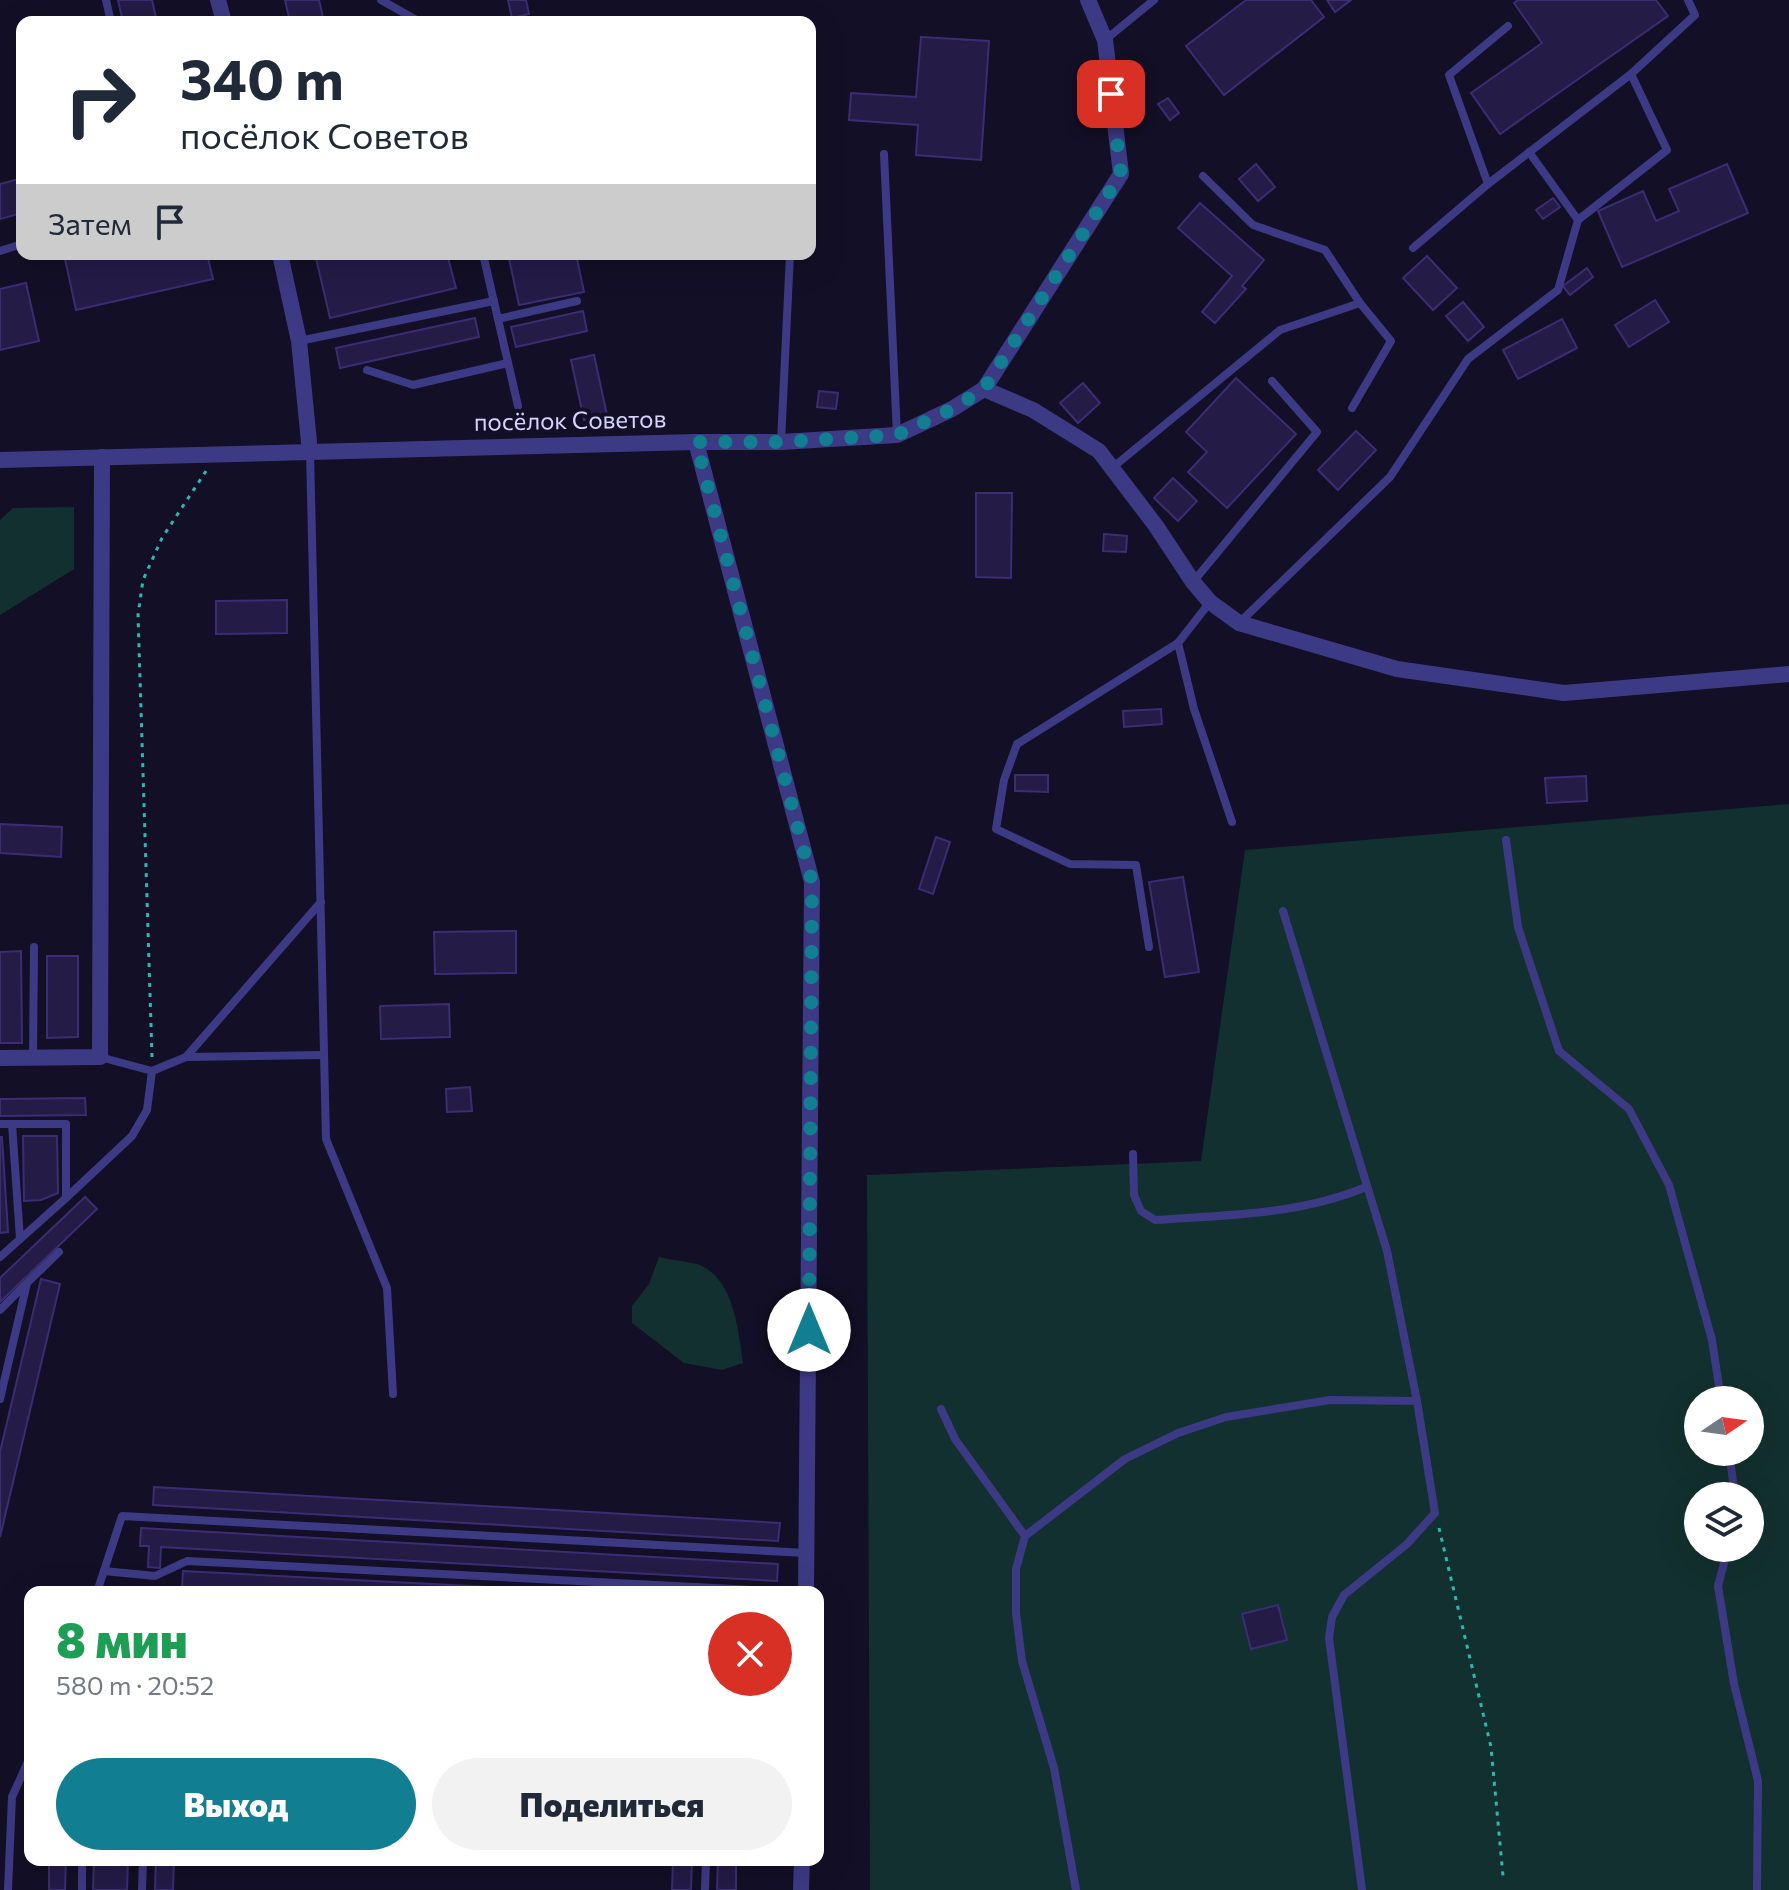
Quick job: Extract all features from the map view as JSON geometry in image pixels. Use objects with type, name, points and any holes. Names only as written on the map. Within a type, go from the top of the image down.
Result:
[{"type":"street","name":"посёлок Советов","points":[[0,460],[781,442],[897,435],[952,409],[984,389],[1121,174],[1105,40],[1088,0]]},
{"type":"street","points":[[281,260],[299,341],[310,452]]},
{"type":"street","points":[[984,389],[1033,410],[1099,451],[1156,526],[1193,582],[1210,602],[1239,623],[1397,669],[1564,693],[1789,674]]},
{"type":"street","points":[[696,442],[812,882],[806,1586]]},
{"type":"street","points":[[0,1058],[100,1057],[102,457]]},
{"type":"street","points":[[801,1890],[802,1866]]},
{"type":"lane","points":[[381,0],[409,16]]},
{"type":"lane","points":[[1105,40],[1154,0]]},
{"type":"lane","points":[[1413,248],[1488,184],[1631,74],[1695,15],[1688,0]]},
{"type":"lane","points":[[1488,184],[1449,75],[1508,26]]},
{"type":"lane","points":[[1239,623],[1390,477],[1468,359],[1558,290],[1578,220],[1667,150],[1631,74]]},
{"type":"lane","points":[[1529,152],[1578,220]]},
{"type":"lane","points":[[884,154],[897,435]]},
{"type":"lane","points":[[1203,176],[1253,225],[1325,250],[1360,303],[1391,341],[1352,408]]},
{"type":"lane","points":[[484,260],[518,406]]},
{"type":"lane","points":[[781,442],[790,260]]},
{"type":"lane","points":[[299,341],[494,301]]},
{"type":"lane","points":[[498,319],[577,301]]},
{"type":"lane","points":[[1112,468],[1280,330],[1360,303]]},
{"type":"lane","points":[[367,370],[413,385],[508,363]]},
{"type":"lane","points":[[1193,582],[1317,432],[1272,381]]},
{"type":"lane","points":[[310,452],[326,1139],[387,1288],[393,1394]]},
{"type":"lane","points":[[1149,947],[1136,865],[1070,864],[996,829],[1004,780],[1017,744],[1178,643],[1210,602]]},
{"type":"lane","points":[[1178,643],[1194,709],[1232,822]]},
{"type":"lane","points":[[1506,840],[1518,927],[1559,1051],[1629,1109],[1669,1185],[1712,1340],[1719,1386]]},
{"type":"lane","points":[[186,1057],[321,902]]},
{"type":"lane","points":[[1283,911],[1387,1251],[1417,1401],[1435,1513],[1407,1544],[1344,1595],[1332,1617],[1329,1638],[1362,1890]]},
{"type":"lane","points":[[33,1058],[34,947]]},
{"type":"lane","points":[[100,1057],[152,1071],[186,1057],[324,1055]]},
{"type":"lane","points":[[0,1257],[132,1136],[147,1110],[152,1071]]},
{"type":"lane","points":[[0,1124],[66,1124],[66,1198]]},
{"type":"lane","points":[[12,1124],[20,1239]]},
{"type":"lane","points":[[1133,1154],[1134,1195],[1141,1211],[1155,1220],[1272,1212],[1341,1197],[1366,1187]]},
{"type":"lane","points":[[0,1310],[59,1252]]},
{"type":"lane","points":[[0,1399],[27,1283]]},
{"type":"lane","points":[[1076,1890],[1054,1768],[1022,1661],[1016,1613],[1016,1569],[1025,1536],[1125,1459],[1178,1433],[1226,1417],[1330,1400],[1417,1401]]},
{"type":"lane","points":[[941,1409],[955,1439],[1025,1536]]},
{"type":"lane","points":[[99,1586],[122,1516],[807,1553]]},
{"type":"lane","points":[[104,1571],[155,1576],[187,1561],[675,1586]]},
{"type":"lane","points":[[1724,1562],[1718,1586],[1734,1684],[1758,1781],[1757,1890]]},
{"type":"lane","points":[[8,1890],[12,1797],[24,1770]]},
{"type":"lane","points":[[82,1866],[82,1890]]},
{"type":"lane","points":[[142,1890],[143,1866]]},
{"type":"lane","points":[[705,1890],[706,1866]]},
{"type":"path","points":[[152,1071],[138,615],[143,580],[162,538],[217,454]]},
{"type":"path","points":[[1435,1513],[1491,1747],[1503,1876]]},
{"type":"green space","points":[[74,507],[74,569],[0,615],[0,520],[13,508]]},
{"type":"green space","points":[[1789,804],[1789,1890],[870,1890],[867,1175],[1201,1161],[1245,850]]},
{"type":"green space","points":[[659,1257],[697,1264],[719,1280],[732,1306],[743,1363],[722,1370],[684,1363],[632,1323],[632,1306],[649,1284]]},
{"type":"building","points":[[118,0],[152,0],[156,16],[122,16]]},
{"type":"building","points":[[285,0],[319,0],[323,16],[289,16]]},
{"type":"building","points":[[508,0],[526,0],[529,14],[512,16]]},
{"type":"building","points":[[1246,0],[1311,0],[1324,17],[1224,95],[1186,46]]},
{"type":"building","points":[[1327,0],[1351,0],[1335,12]]},
{"type":"building","points":[[1518,0],[1656,0],[1668,16],[1500,134],[1471,93],[1542,43],[1514,3]]},
{"type":"building","points":[[921,37],[989,41],[981,160],[916,155],[918,125],[849,120],[851,93],[916,97]]},
{"type":"building","points":[[1168,98],[1179,113],[1170,120],[1158,104]]},
{"type":"building","points":[[1256,164],[1275,187],[1258,201],[1239,179]]},
{"type":"building","points":[[1727,164],[1748,213],[1622,267],[1598,211],[1643,191],[1656,221],[1679,211],[1669,189]]},
{"type":"building","points":[[16,180],[16,215],[0,219],[0,184]]},
{"type":"building","points":[[1553,198],[1560,207],[1543,219],[1536,210]]},
{"type":"building","points":[[1200,203],[1264,260],[1242,286],[1246,289],[1215,323],[1202,312],[1232,276],[1178,228]]},
{"type":"building","points":[[1427,256],[1457,288],[1433,310],[1403,278]]},
{"type":"building","points":[[65,260],[208,260],[213,279],[76,310]]},
{"type":"building","points":[[316,260],[449,260],[456,288],[330,318]]},
{"type":"building","points":[[509,260],[577,260],[584,292],[519,305]]},
{"type":"building","points":[[1587,268],[1593,277],[1570,295],[1563,286]]},
{"type":"building","points":[[26,283],[39,341],[0,350],[0,289]]},
{"type":"building","points":[[1655,300],[1669,322],[1629,347],[1615,325]]},
{"type":"building","points":[[1463,302],[1484,327],[1468,341],[1446,316]]},
{"type":"building","points":[[583,311],[587,331],[516,347],[511,327]]},
{"type":"building","points":[[475,318],[479,337],[340,368],[336,348]]},
{"type":"building","points":[[1562,319],[1577,348],[1518,379],[1503,350]]},
{"type":"building","points":[[594,355],[607,415],[584,420],[571,360]]},
{"type":"building","points":[[1236,378],[1296,434],[1227,508],[1188,472],[1207,452],[1186,432]]},
{"type":"building","points":[[1083,383],[1100,403],[1078,423],[1060,403]]},
{"type":"building","points":[[819,391],[838,393],[836,409],[817,407]]},
{"type":"building","points":[[1356,431],[1376,450],[1338,490],[1318,470]]},
{"type":"building","points":[[1173,478],[1197,501],[1178,521],[1154,498]]},
{"type":"building","points":[[976,493],[1012,493],[1011,578],[976,577]]},
{"type":"building","points":[[1104,534],[1127,536],[1126,552],[1103,551]]},
{"type":"building","points":[[287,600],[287,633],[216,634],[216,601]]},
{"type":"building","points":[[1161,709],[1162,724],[1124,727],[1123,711]]},
{"type":"building","points":[[1015,775],[1048,775],[1048,792],[1015,791]]},
{"type":"building","points":[[1586,776],[1587,801],[1547,803],[1545,778]]},
{"type":"building","points":[[0,824],[62,827],[61,857],[0,853]]},
{"type":"building","points":[[936,837],[950,842],[933,894],[919,889]]},
{"type":"building","points":[[1183,877],[1199,972],[1165,977],[1149,882]]},
{"type":"building","points":[[516,931],[516,973],[435,974],[434,932]]},
{"type":"building","points":[[21,951],[22,1043],[0,1043],[0,952]]},
{"type":"building","points":[[47,956],[78,956],[78,1037],[47,1038]]},
{"type":"building","points":[[449,1004],[450,1037],[381,1039],[380,1006]]},
{"type":"building","points":[[470,1087],[472,1111],[447,1112],[446,1089]]},
{"type":"building","points":[[85,1098],[86,1115],[0,1116],[0,1099]]},
{"type":"building","points":[[23,1136],[57,1136],[58,1193],[41,1200],[24,1201]]},
{"type":"building","points":[[0,1137],[8,1232],[0,1233]]},
{"type":"building","points":[[85,1197],[97,1209],[0,1302],[0,1278]]},
{"type":"building","points":[[41,1279],[60,1284],[0,1537],[0,1452]]},
{"type":"building","points":[[154,1487],[780,1523],[778,1541],[153,1505]]},
{"type":"building","points":[[141,1528],[778,1564],[777,1581],[161,1547],[160,1568],[148,1567],[149,1546],[140,1546]]},
{"type":"building","points":[[183,1571],[469,1586],[182,1586]]},
{"type":"building","points":[[1278,1605],[1287,1640],[1251,1649],[1242,1614]]},
{"type":"building","points":[[49,1866],[66,1866],[65,1890],[49,1890]]},
{"type":"building","points":[[94,1866],[128,1866],[127,1890],[93,1890]]},
{"type":"building","points":[[156,1866],[174,1866],[173,1890],[155,1890]]},
{"type":"building","points":[[673,1866],[692,1866],[691,1890],[672,1890]]},
{"type":"building","points":[[718,1866],[736,1866],[736,1890],[717,1890]]},
{"type":"route","points":[[809,1330],[812,882],[696,442],[781,442],[897,435],[952,409],[984,389],[1121,174],[1111,94]]}]
